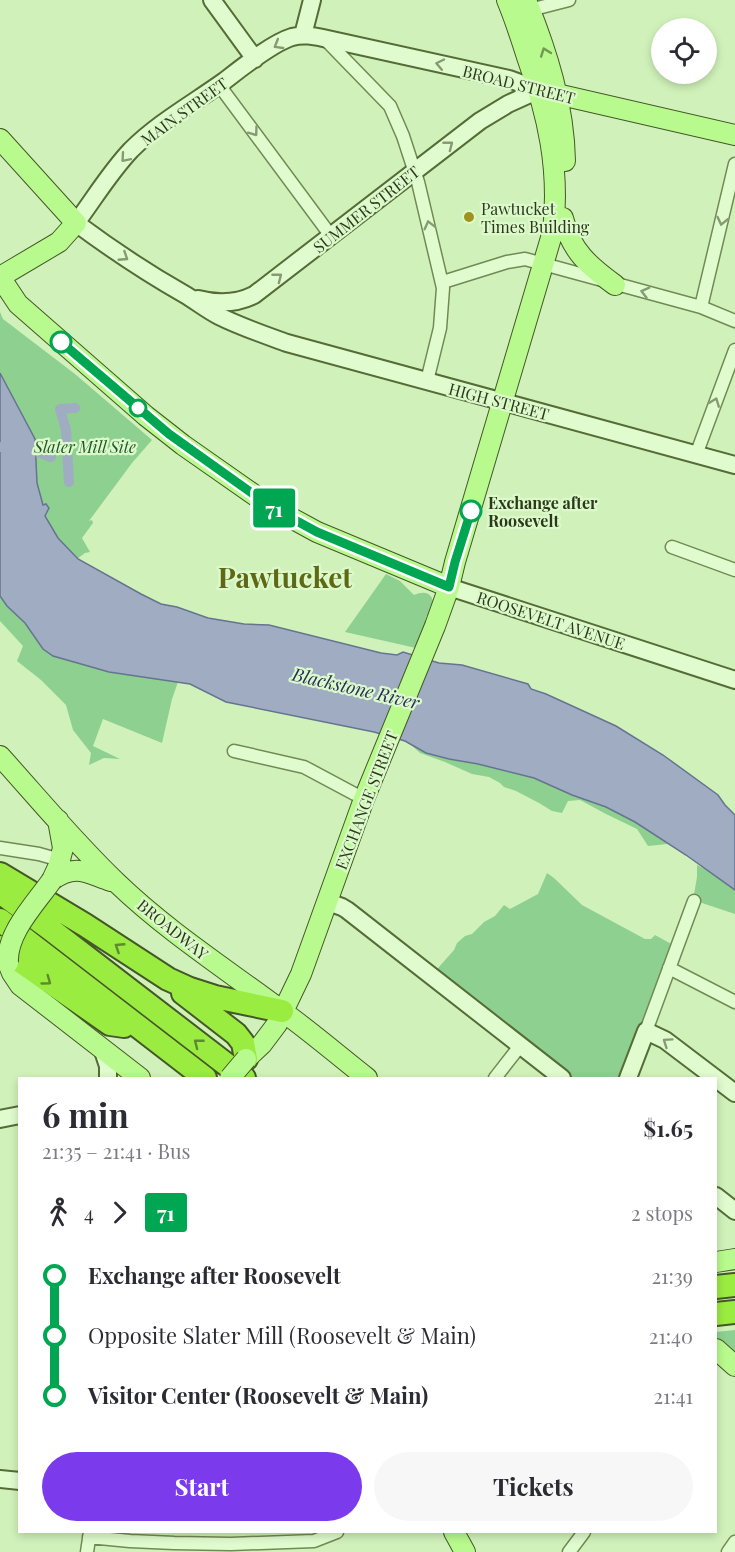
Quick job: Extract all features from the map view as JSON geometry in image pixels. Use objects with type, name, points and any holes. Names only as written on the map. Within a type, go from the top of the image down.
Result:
[{"type":"highway","points":[[0,874],[168,979],[204,994],[271,1006]]},
{"type":"highway","points":[[0,892],[245,1069]]},
{"type":"highway","points":[[0,920],[204,1077]]},
{"type":"highway","points":[[3,960],[110,1024],[141,1029]]},
{"type":"highway","points":[[168,979],[242,1041],[245,1069]]},
{"type":"highway","points":[[717,1287],[735,1284]]},
{"type":"highway","points":[[717,1314],[735,1312]]},
{"type":"main road","points":[[212,0],[255,59]]},
{"type":"main road","points":[[303,35],[312,0]]},
{"type":"main road","name":"EXCHANGE STREET","points":[[232,1077],[245,1069],[277,1024],[271,1006],[301,974],[364,800],[425,652],[449,587],[553,231],[555,185],[550,135],[539,90],[507,0]]},
{"type":"main road","name":"EXCHANGE STREET","points":[[528,3],[558,95],[565,147],[563,218],[554,248],[544,264]]},
{"type":"main road","name":"MAIN STREET","points":[[0,277],[51,248],[65,236],[113,172],[155,129],[255,59],[287,39],[303,35]]},
{"type":"main road","name":"BROAD STREET","points":[[303,35],[497,77],[558,95],[735,135]]},
{"type":"main road","points":[[497,77],[503,90],[499,110]]},
{"type":"main road","name":"SUMMER STREET","points":[[186,295],[220,303],[241,301],[254,295],[480,121],[539,90]]},
{"type":"main road","points":[[0,139],[76,224]]},
{"type":"main road","points":[[563,218],[569,237],[578,252],[615,285]]},
{"type":"main road","name":"HIGH STREET","points":[[76,224],[218,315],[288,344],[735,465]]},
{"type":"main road","name":"ROOSEVELT AVENUE","points":[[0,277],[18,304],[146,416],[273,508],[317,532],[449,587],[735,680]]},
{"type":"main road","name":"HIGH STREET","points":[[254,295],[249,302],[246,314],[250,323],[264,333]]},
{"type":"main road","name":"BROADWAY","points":[[0,756],[117,883],[162,922],[366,1077]]},
{"type":"main road","points":[[58,820],[63,842],[60,860],[52,880],[13,936],[3,960],[20,985],[139,1077]]},
{"type":"main road","points":[[52,880],[63,873],[76,870],[117,883]]},
{"type":"main road","points":[[328,902],[347,910],[561,1077]]},
{"type":"main road","points":[[628,1077],[646,1031],[665,1040],[714,1077]]},
{"type":"main road","points":[[102,1048],[108,1066],[108,1077]]},
{"type":"main road","points":[[717,1079],[735,1093]]},
{"type":"main road","points":[[0,1119],[18,1115]]},
{"type":"main road","points":[[717,1197],[735,1211]]},
{"type":"main road","points":[[717,1262],[735,1259]]},
{"type":"main road","points":[[717,1351],[728,1366]]},
{"type":"main road","points":[[0,1479],[18,1481]]},
{"type":"main road","points":[[455,1533],[465,1552]]},
{"type":"street","points":[[528,3],[569,0]]},
{"type":"street","points":[[324,38],[390,106],[415,172],[443,282],[440,328],[427,381]]},
{"type":"street","points":[[219,85],[331,236]]},
{"type":"street","points":[[702,307],[735,164]]},
{"type":"street","points":[[443,282],[507,262],[525,259],[702,307],[735,321]]},
{"type":"street","points":[[696,455],[735,350]]},
{"type":"street","points":[[672,547],[735,570]]},
{"type":"street","points":[[234,751],[304,767],[364,800]]},
{"type":"street","points":[[0,848],[60,860]]},
{"type":"street","points":[[646,1031],[694,901]]},
{"type":"street","points":[[669,968],[735,1002]]},
{"type":"street","points":[[496,1077],[520,1046]]},
{"type":"street","points":[[87,1552],[89,1534],[174,1543],[260,1547],[314,1541],[334,1533]]},
{"type":"street","points":[[569,1552],[583,1533]]},
{"type":"street","points":[[728,1552],[735,1542]]},
{"type":"green space","name":"Slater Mill Site","points":[[0,312],[3,319],[75,374],[152,440],[89,521],[92,520],[93,523],[82,538],[90,552],[77,559],[58,538],[45,515],[37,483],[35,439],[0,373]]},
{"type":"green space","points":[[386,574],[400,581],[414,595],[426,593],[432,598],[432,607],[426,617],[416,648],[345,632]]},
{"type":"green space","points":[[0,589],[178,682],[162,743],[103,719],[93,746],[120,759],[104,758],[89,765],[91,753],[73,730],[66,705],[41,680],[17,661],[23,646],[0,621]]},
{"type":"green space","points":[[389,736],[595,790],[664,837],[667,844],[648,846],[637,829],[580,800],[568,801],[562,813],[552,811],[489,777],[472,774],[420,753],[409,743]]},
{"type":"green space","points":[[697,865],[735,884],[735,914],[693,900]]},
{"type":"green space","points":[[547,873],[582,905],[645,939],[651,939],[655,935],[675,946],[624,1077],[559,1077],[431,976],[454,950],[457,943],[495,916],[504,905],[510,909],[538,894]]},
{"type":"green space","points":[[735,1330],[735,1365],[717,1351],[717,1332]]},
{"type":"water","name":"Blackstone River","points":[[0,373],[35,439],[37,483],[43,505],[46,504],[49,508],[45,516],[58,538],[78,559],[161,604],[208,618],[244,624],[269,625],[381,653],[397,655],[403,652],[439,663],[462,665],[528,684],[531,689],[616,726],[663,755],[718,795],[735,815],[735,890],[635,822],[606,807],[534,778],[426,753],[405,741],[374,732],[226,702],[190,684],[109,672],[53,656],[43,649],[25,623],[0,596]]},
{"type":"waterway","points":[[69,482],[66,430],[60,409],[75,408]]},
{"type":"waterway","points":[[0,447],[31,449],[51,457]]},
{"type":"bus line","name":"71","points":[[61,342],[183,445],[273,508],[317,532],[423,577],[449,587],[471,511]]},
{"type":"place","name":"Pawtucket Times Building","points":[[469,217]]},
{"type":"place","name":"Exchange after Roosevelt","points":[[471,511]]},
{"type":"district","name":"Pawtucket","points":[[285,576]]}]
